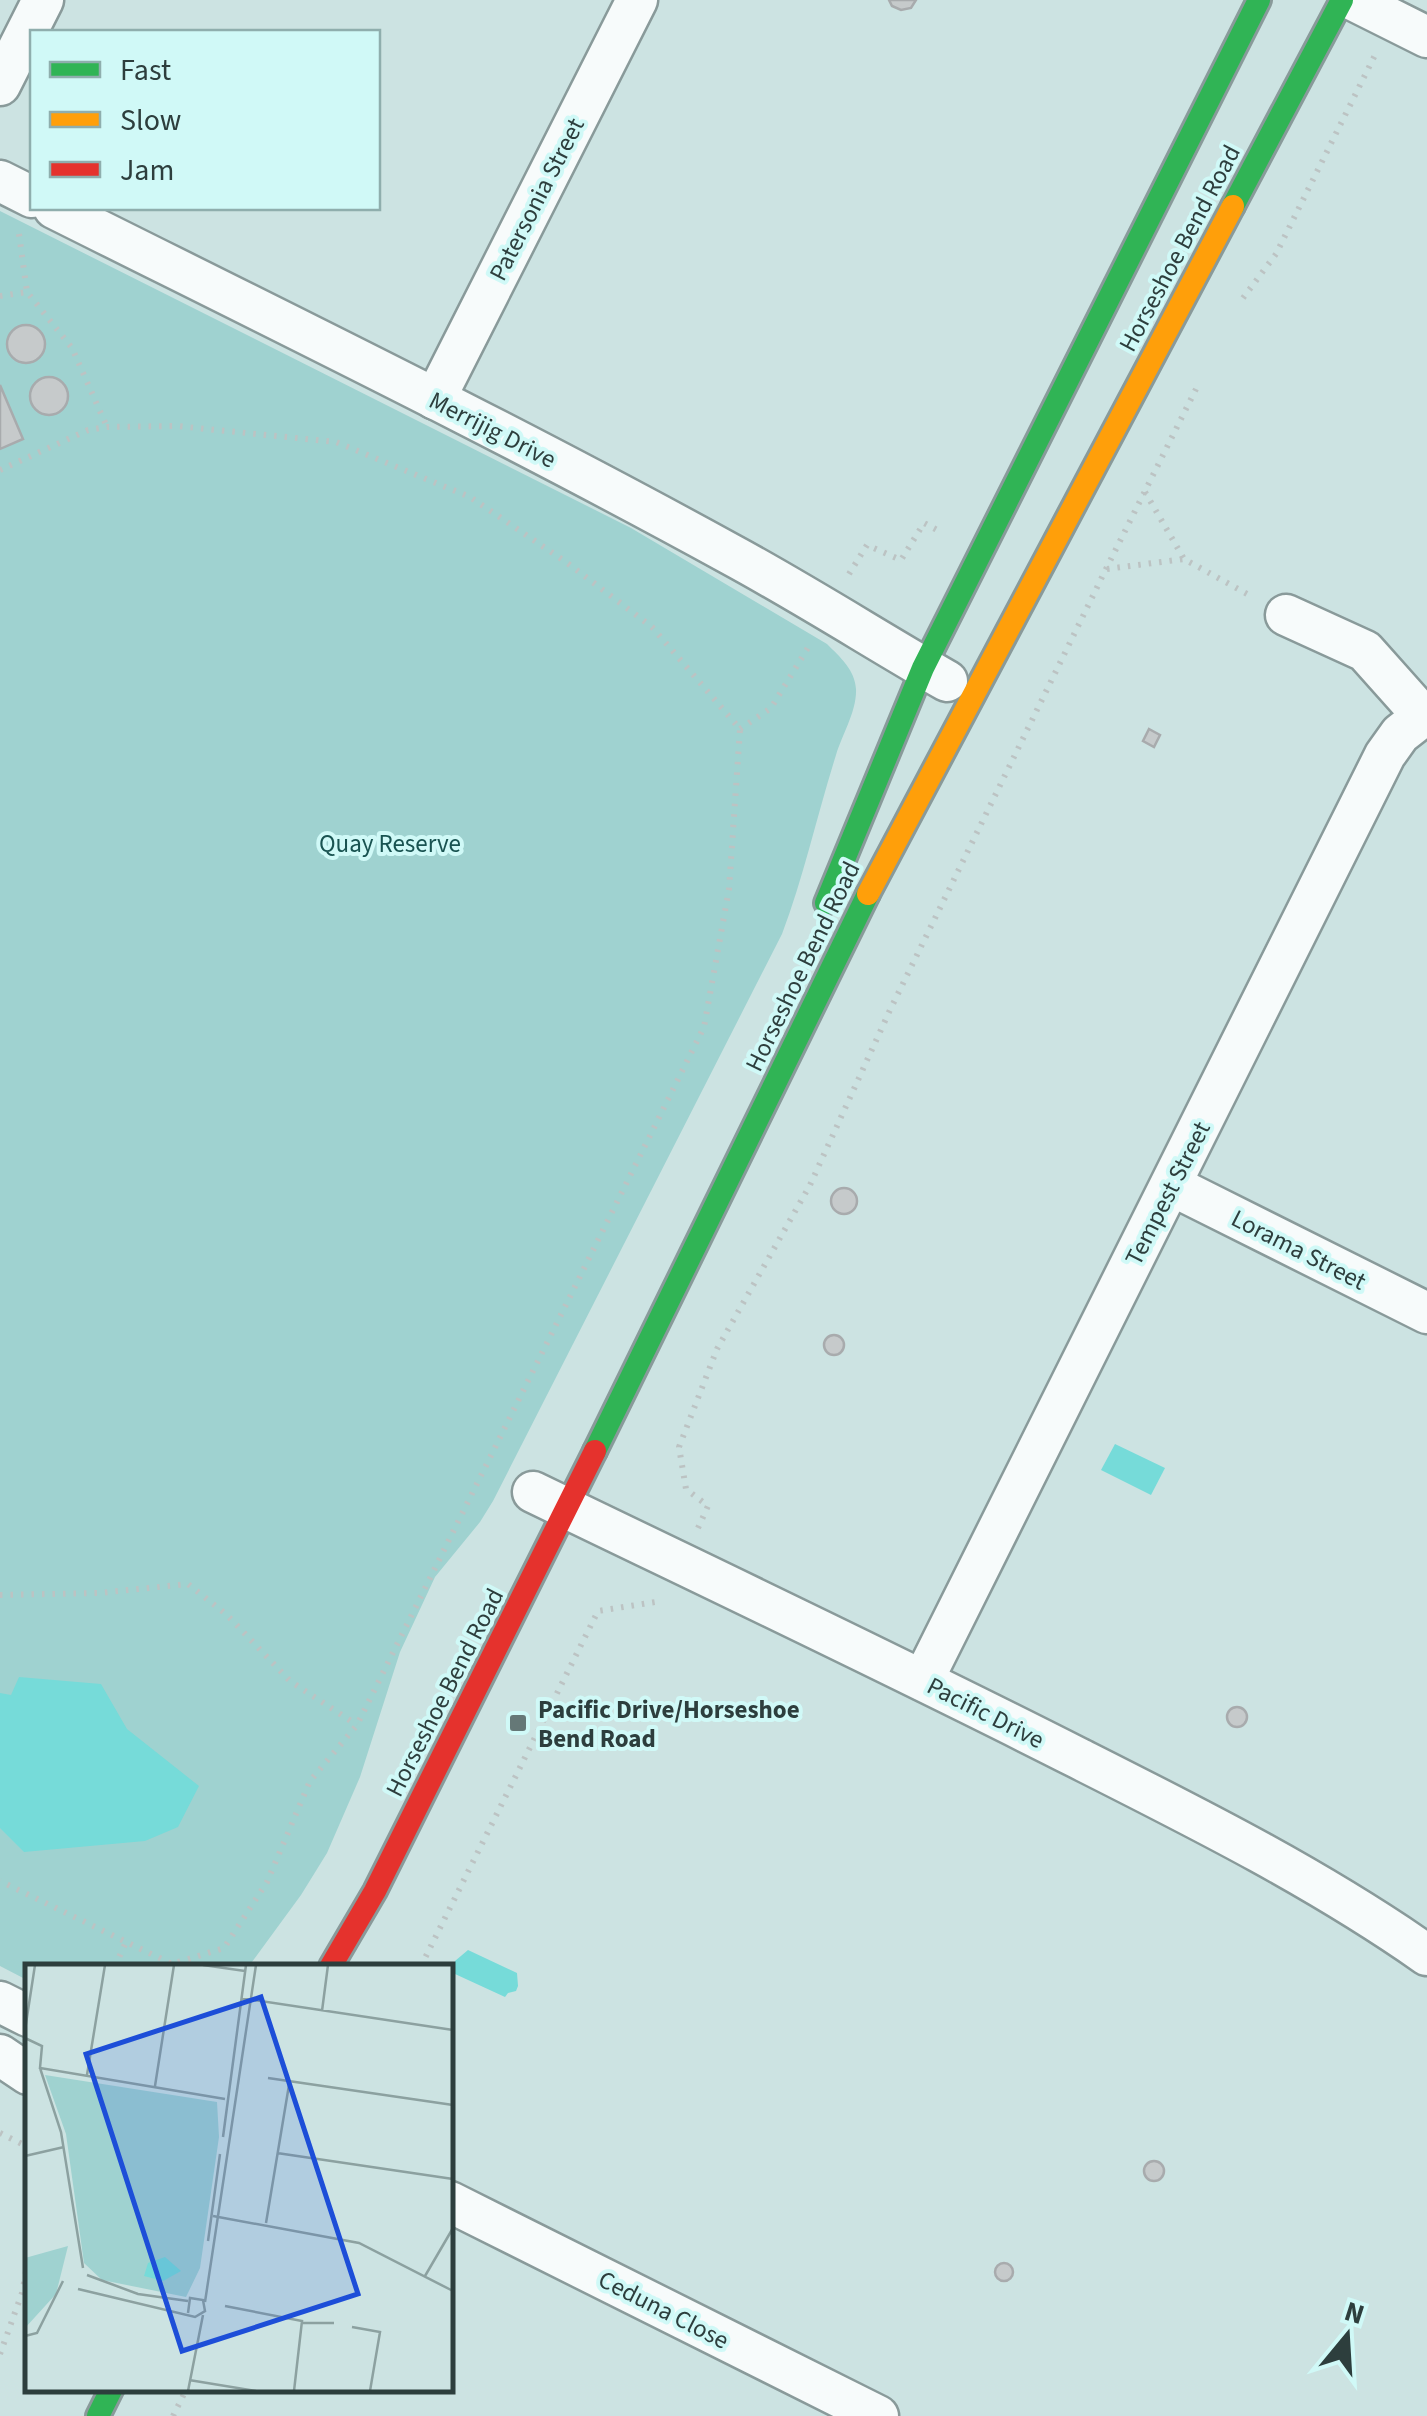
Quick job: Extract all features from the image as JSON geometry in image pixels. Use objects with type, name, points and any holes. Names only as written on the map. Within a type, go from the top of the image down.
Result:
[{"type":"street","points":[[0,84],[43,0]]},
{"type":"street","name":"Patersonia Street","points":[[435,398],[637,0]]},
{"type":"street","name":"Horseshoe Bend Road","points":[[816,926],[923,668],[1259,0]]},
{"type":"street","name":"Horseshoe Bend Road","points":[[332,1964],[375,1892],[541,1497],[868,894],[1342,0]]},
{"type":"street","points":[[1353,0],[1410,29]]},
{"type":"street","points":[[0,180],[30,196]]},
{"type":"street","name":"Merrijig Drive","points":[[58,210],[435,398],[736,556],[972,696]]},
{"type":"street","points":[[1286,615],[1365,650],[1425,716]]},
{"type":"street","name":"Tempest Street","points":[[923,1680],[1386,755],[1400,734],[1425,716]]},
{"type":"street","name":"Lorama Street","points":[[1171,1184],[1427,1313]]},
{"type":"street","name":"Pacific Drive","points":[[541,1497],[923,1680],[1198,1819],[1351,1905],[1427,1955]]},
{"type":"street","points":[[0,2002],[25,2014]]},
{"type":"street","points":[[0,2055],[25,2072]]},
{"type":"street","name":"Ceduna Close","points":[[452,2203],[878,2416]]},
{"type":"street","points":[[98,2416],[110,2391]]},
{"type":"path","points":[[1239,304],[1276,254],[1410,29]]},
{"type":"path","points":[[0,296],[27,292],[50,320],[72,348],[107,427]]},
{"type":"path","points":[[422,1964],[598,1611],[664,1600],[708,1506],[686,1489],[680,1446],[716,1349],[810,1184],[890,1010],[1205,373]]},
{"type":"path","points":[[0,470],[88,430],[107,427],[177,426],[336,442],[470,498],[566,562],[652,628],[740,730],[728,889],[704,1027],[356,1725],[310,1781],[267,1882],[224,1948],[172,1964],[0,1881]]},
{"type":"path","points":[[1144,492],[1184,559],[1286,615]]},
{"type":"path","points":[[1106,569],[1184,559]]},
{"type":"path","points":[[0,1595],[188,1584],[227,1615],[290,1682],[356,1725]]},
{"type":"path","points":[[116,1964],[126,1942]]},
{"type":"path","points":[[0,2133],[25,2145]]},
{"type":"path","points":[[0,2354],[25,2277]]},
{"type":"path","points":[[173,2416],[186,2391]]},
{"type":"green space","name":"Quay Reserve","points":[[0,211],[631,528],[827,644],[850,670],[856,697],[782,934],[493,1501],[435,1577],[400,1652],[360,1777],[327,1853],[301,1895],[250,1964],[25,1964],[25,1979],[0,1966]]},
{"type":"water","points":[[1115,1444],[1165,1468],[1151,1495],[1101,1470]]},
{"type":"water","points":[[19,1677],[101,1684],[127,1729],[199,1786],[178,1827],[145,1841],[24,1852],[0,1828],[0,1693],[11,1695]]},
{"type":"water","points":[[468,1950],[517,1973],[516,1991],[505,1997],[455,1974],[455,1961]]},
{"type":"building","points":[[889,0],[916,0],[911,8],[901,10]]},
{"type":"building","points":[[26,325],[40,330],[45,344],[40,358],[26,363],[12,358],[7,344],[12,330]]},
{"type":"building","points":[[49,377],[63,382],[68,396],[63,410],[49,415],[35,410],[30,396],[35,382]]},
{"type":"building","points":[[0,385],[23,439],[0,449]]},
{"type":"building","points":[[1149,729],[1160,735],[1154,747],[1143,741]]},
{"type":"building","points":[[844,1188],[853,1192],[857,1201],[853,1210],[844,1214],[835,1210],[831,1201],[835,1192]]},
{"type":"building","points":[[834,1335],[844,1345],[834,1355],[824,1345]]},
{"type":"building","points":[[1233,1707],[1241,1707],[1247,1717],[1241,1727],[1233,1727],[1227,1721],[1227,1713]]},
{"type":"building","points":[[1154,2161],[1164,2171],[1154,2181],[1144,2171]]},
{"type":"building","points":[[1004,2263],[1013,2272],[1004,2281],[995,2272]]},
{"type":"traffic: fast","points":[[826,903],[923,668],[1259,0]]},
{"type":"traffic: fast","points":[[1233,206],[1342,0]]},
{"type":"traffic: fast","points":[[595,1451],[868,894]]},
{"type":"traffic: fast","points":[[98,2416],[110,2391]]},
{"type":"traffic: slow","points":[[868,894],[1233,206]]},
{"type":"traffic: jam","points":[[332,1964],[375,1891],[595,1451]]},
{"type":"place","name":"Pacific Drive/Horseshoe Bend Road","points":[[518,1723]]}]
